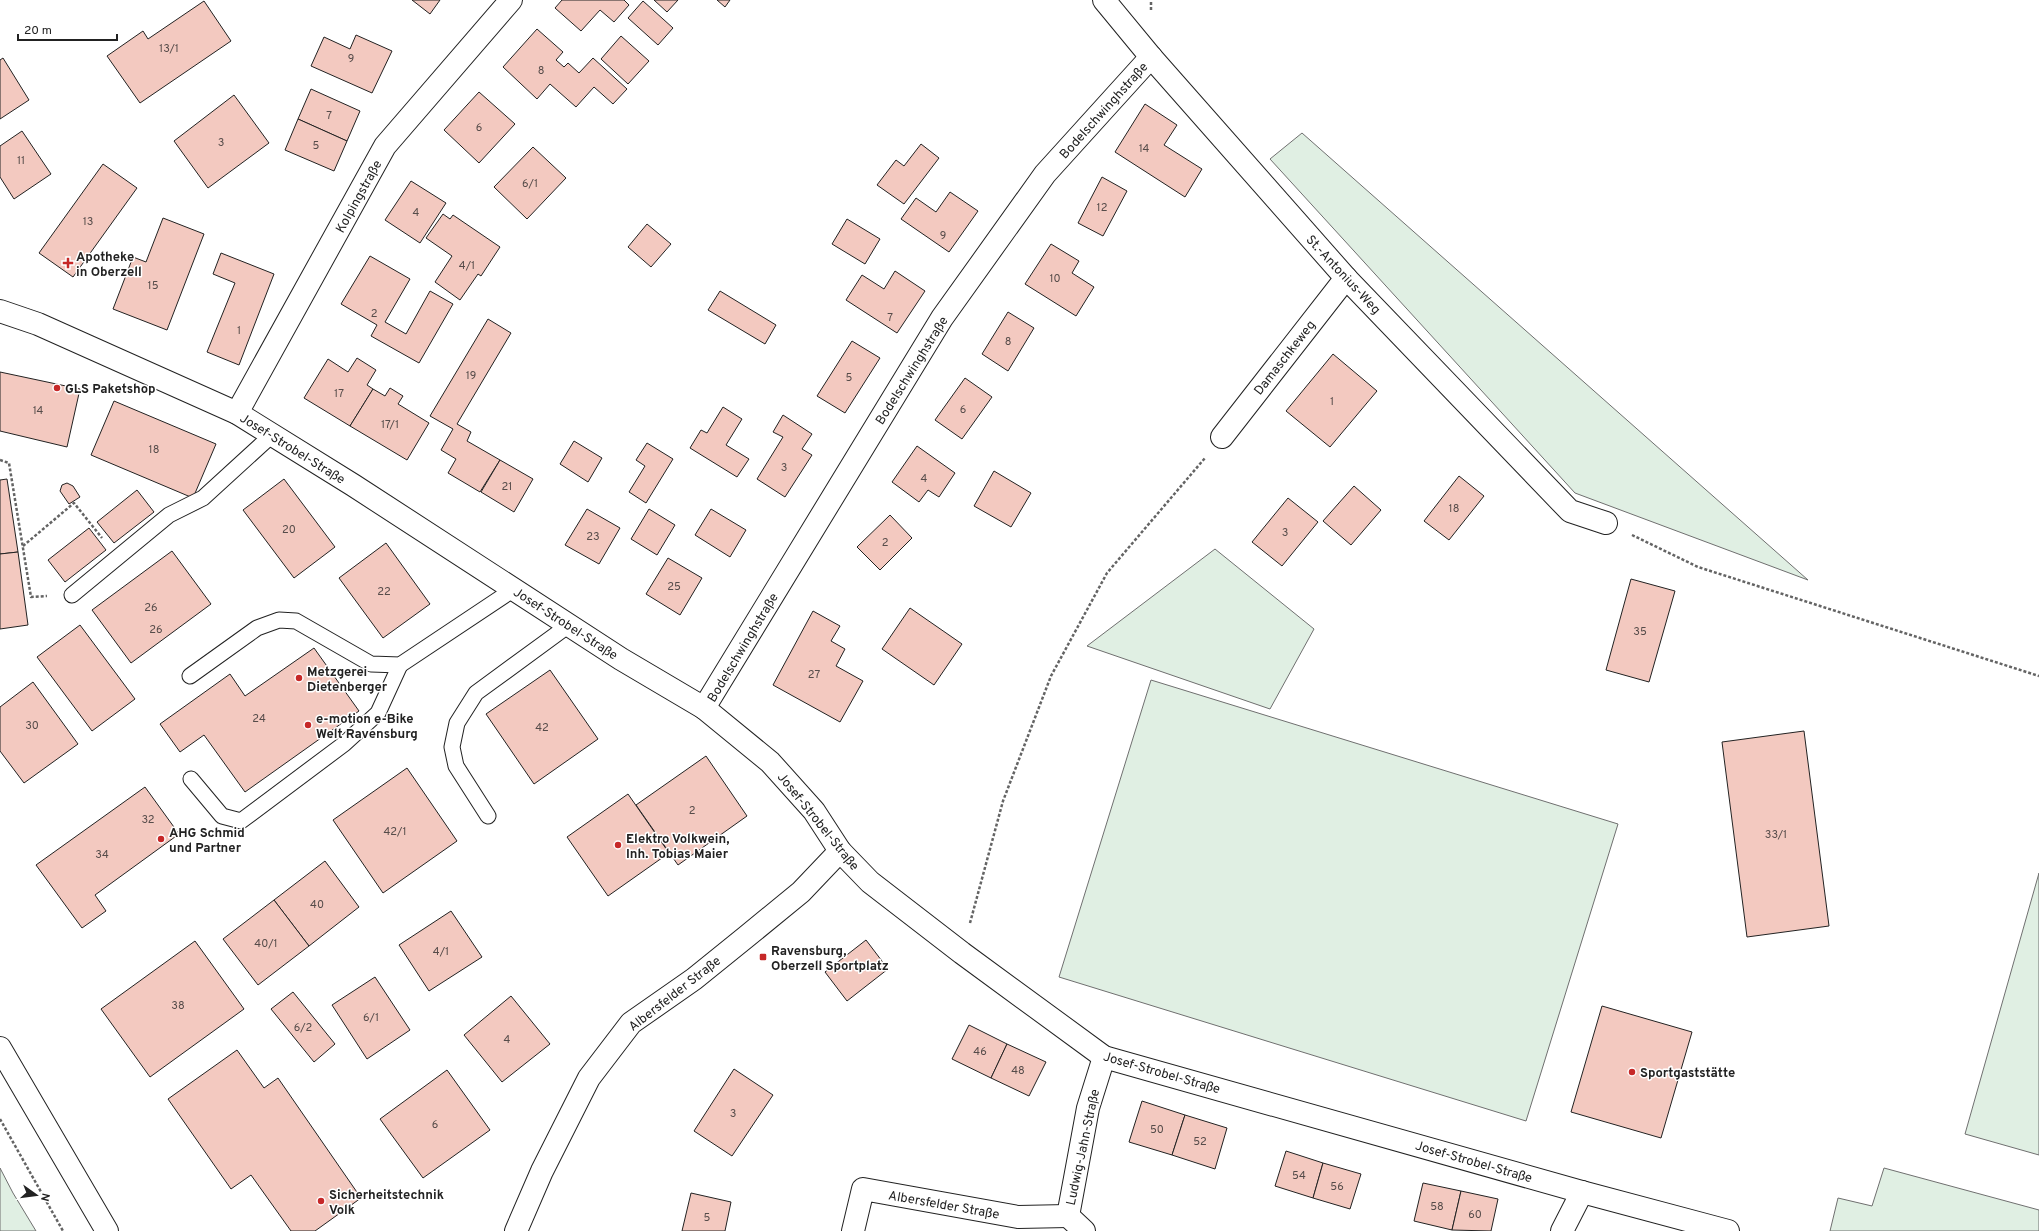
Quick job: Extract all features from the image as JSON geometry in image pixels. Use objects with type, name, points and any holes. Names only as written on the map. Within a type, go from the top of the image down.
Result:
[{"type":"street","name":"Kolpingstraße","points":[[237,413],[385,146],[511,0]]},
{"type":"street","name":"St.-Antonius-Weg","points":[[1104,0],[1150,57],[1346,278],[1570,511],[1606,523]]},
{"type":"street","name":"Bodelschwinghstraße","points":[[704,708],[942,318],[1045,174],[1150,57]]},
{"type":"street","name":"Damaschkeweg","points":[[1222,437],[1346,278]]},
{"type":"street","name":"Josef-Strobel-Straße","points":[[0,311],[38,324],[237,413],[514,589],[621,659],[704,708],[770,762],[814,811],[840,851],[870,882],[962,953],[1104,1057],[1582,1192],[1728,1231]]},
{"type":"street","name":"Albersfelder Straße","points":[[516,1231],[542,1171],[589,1078],[631,1023],[694,979],[801,892],[840,851]]},
{"type":"street","points":[[0,1048],[107,1231]]},
{"type":"street","name":"Ludwig-Jahn-Straße","points":[[1084,1231],[1068,1216],[1088,1108],[1104,1057]]},
{"type":"street","name":"Albersfelder Straße","points":[[853,1231],[862,1189],[1018,1217],[1068,1216]]},
{"type":"street","points":[[1562,1231],[1582,1192]]},
{"type":"lane","points":[[72,595],[169,515],[203,498],[272,435]]},
{"type":"lane","points":[[191,779],[222,816],[241,821],[344,744],[378,713],[400,665],[514,589]]},
{"type":"lane","points":[[190,676],[257,628],[279,620],[296,621],[372,664],[400,665]]},
{"type":"lane","points":[[488,816],[456,766],[452,747],[457,723],[476,693],[569,625]]},
{"type":"path","points":[[962,953],[1003,801],[1051,676],[1107,573],[1222,437]]},
{"type":"path","points":[[0,460],[9,463],[31,597],[72,595]]},
{"type":"path","points":[[22,546],[74,503],[118,557]]},
{"type":"path","points":[[1606,523],[1698,567],[2039,676]]},
{"type":"path","points":[[0,1119],[62,1231]]},
{"type":"green space","points":[[1302,133],[1808,580],[1575,493],[1270,159]]},
{"type":"green space","points":[[1215,549],[1314,629],[1270,709],[1087,646]]},
{"type":"green space","points":[[1151,680],[1618,824],[1526,1121],[1059,977]]},
{"type":"green space","points":[[2039,873],[2039,1155],[1965,1134]]},
{"type":"green space","points":[[0,1168],[13,1193],[36,1231],[0,1231]]},
{"type":"green space","points":[[1884,1168],[2039,1210],[2039,1231],[1830,1231],[1838,1198],[1872,1206]]},
{"type":"building","points":[[412,0],[440,0],[430,14]]},
{"type":"building","points":[[562,0],[624,0],[629,5],[614,22],[600,10],[581,31],[555,8]]},
{"type":"building","points":[[654,0],[678,0],[667,12]]},
{"type":"building","points":[[717,0],[730,0],[725,7]]},
{"type":"building","points":[[204,1],[231,41],[140,103],[107,56],[143,31],[148,39]]},
{"type":"building","points":[[643,1],[673,28],[658,45],[628,18]]},
{"type":"building","points":[[537,29],[563,52],[556,60],[564,67],[568,63],[579,73],[593,58],[627,89],[613,104],[594,87],[576,107],[550,84],[537,99],[503,67]]},
{"type":"building","points":[[356,35],[392,51],[372,93],[311,66],[324,37],[350,49]]},
{"type":"building","points":[[621,36],[649,61],[628,84],[601,59]]},
{"type":"building","points":[[3,58],[29,100],[0,119],[0,60]]},
{"type":"building","points":[[311,89],[360,111],[347,141],[298,119]]},
{"type":"building","points":[[479,92],[515,124],[479,163],[444,130]]},
{"type":"building","points":[[234,95],[269,143],[208,188],[174,141]]},
{"type":"building","points":[[1145,104],[1177,125],[1164,145],[1202,169],[1185,197],[1115,152]]},
{"type":"building","points":[[298,119],[347,141],[334,171],[285,150]]},
{"type":"building","points":[[22,131],[51,174],[14,199],[0,177],[0,146]]},
{"type":"building","points":[[921,144],[939,158],[904,204],[877,185],[896,160],[904,166]]},
{"type":"building","points":[[533,147],[566,178],[527,219],[494,187]]},
{"type":"building","points":[[103,164],[137,188],[73,277],[39,253]]},
{"type":"building","points":[[1102,177],[1127,191],[1103,236],[1078,223]]},
{"type":"building","points":[[411,181],[446,203],[420,243],[385,220]]},
{"type":"building","points":[[950,192],[978,211],[949,252],[901,219],[916,198],[936,212]]},
{"type":"building","points":[[443,214],[450,219],[453,215],[500,247],[481,276],[478,274],[460,300],[435,282],[452,256],[426,238]]},
{"type":"building","points":[[163,218],[204,234],[167,330],[113,309],[133,257],[146,262]]},
{"type":"building","points":[[847,219],[880,239],[865,264],[832,244]]},
{"type":"building","points":[[647,224],[671,244],[651,267],[628,247]]},
{"type":"building","points":[[1051,244],[1079,261],[1072,273],[1094,287],[1076,316],[1025,284]]},
{"type":"building","points":[[221,253],[274,274],[239,365],[207,352],[235,283],[213,274]]},
{"type":"building","points":[[370,256],[410,279],[385,322],[406,334],[430,291],[453,304],[419,363],[371,336],[377,325],[341,304]]},
{"type":"building","points":[[895,271],[925,291],[897,333],[846,300],[862,275],[884,289]]},
{"type":"building","points":[[720,291],[776,325],[765,344],[708,310]]},
{"type":"building","points":[[1008,312],[1034,328],[1008,371],[982,354]]},
{"type":"building","points":[[488,319],[511,333],[457,424],[471,432],[467,441],[500,460],[480,492],[448,473],[456,459],[441,450],[453,429],[430,416]]},
{"type":"building","points":[[852,341],[880,358],[845,413],[817,396]]},
{"type":"building","points":[[1333,354],[1377,391],[1330,447],[1286,411]]},
{"type":"building","points":[[357,358],[376,370],[367,385],[373,389],[350,426],[304,398],[328,359],[348,372]]},
{"type":"building","points":[[0,372],[80,389],[67,447],[0,431]]},
{"type":"building","points":[[965,378],[992,397],[962,439],[935,420]]},
{"type":"building","points":[[390,388],[403,396],[398,404],[429,423],[407,460],[350,426],[373,389],[385,396]]},
{"type":"building","points":[[114,401],[216,444],[193,498],[91,455]]},
{"type":"building","points":[[723,407],[742,419],[726,445],[749,459],[737,477],[690,448],[701,430],[707,433]]},
{"type":"building","points":[[783,415],[812,434],[802,449],[812,455],[785,497],[757,479],[783,437],[773,432]]},
{"type":"building","points":[[574,441],[602,458],[588,482],[560,464]]},
{"type":"building","points":[[647,443],[673,459],[646,503],[629,492],[645,466],[636,460]]},
{"type":"building","points":[[917,446],[955,473],[939,497],[928,490],[919,502],[892,482]]},
{"type":"building","points":[[500,460],[533,479],[514,512],[481,492]]},
{"type":"building","points":[[994,471],[1031,493],[1011,527],[974,506]]},
{"type":"building","points":[[1459,476],[1484,496],[1449,540],[1424,521]]},
{"type":"building","points":[[7,479],[18,552],[0,554],[0,480]]},
{"type":"building","points":[[284,479],[335,547],[294,578],[243,510]]},
{"type":"building","points":[[67,483],[73,486],[80,497],[69,504],[60,491],[62,485]]},
{"type":"building","points":[[1354,486],[1381,510],[1351,545],[1323,521]]},
{"type":"building","points":[[137,490],[154,512],[114,543],[97,522]]},
{"type":"building","points":[[1288,498],[1318,522],[1282,566],[1252,542]]},
{"type":"building","points":[[587,509],[620,528],[599,564],[565,545]]},
{"type":"building","points":[[649,509],[675,525],[657,555],[631,539]]},
{"type":"building","points":[[711,509],[746,530],[730,557],[695,535]]},
{"type":"building","points":[[890,515],[912,538],[880,570],[857,547]]},
{"type":"building","points":[[89,528],[106,550],[65,582],[48,560]]},
{"type":"building","points":[[386,543],[430,604],[383,638],[339,578]]},
{"type":"building","points":[[172,551],[211,604],[131,663],[92,610]]},
{"type":"building","points":[[18,552],[28,625],[0,629],[0,554]]},
{"type":"building","points":[[668,558],[702,578],[680,615],[646,594]]},
{"type":"building","points":[[1631,579],[1675,591],[1649,682],[1606,670]]},
{"type":"building","points":[[910,608],[962,644],[934,685],[882,649]]},
{"type":"building","points":[[813,611],[840,626],[831,641],[845,649],[836,666],[863,681],[840,722],[773,685]]},
{"type":"building","points":[[80,625],[135,699],[92,731],[37,657]]},
{"type":"building","points":[[314,648],[359,711],[245,792],[204,735],[180,752],[160,724],[230,674],[245,696]]},
{"type":"building","points":[[550,670],[598,739],[534,784],[486,714]]},
{"type":"building","points":[[33,682],[78,744],[24,783],[0,751],[0,707]]},
{"type":"building","points":[[1804,731],[1829,926],[1747,937],[1722,742]]},
{"type":"building","points":[[706,756],[747,816],[678,865],[636,805]]},
{"type":"building","points":[[407,768],[457,841],[383,893],[333,820]]},
{"type":"building","points":[[145,787],[179,834],[95,895],[106,911],[82,928],[36,865]]},
{"type":"building","name":"Elektro Volkwein, Inh. Tobias Maier","points":[[628,794],[669,853],[608,896],[567,837]]},
{"type":"building","points":[[325,861],[359,907],[309,946],[274,900]]},
{"type":"building","points":[[274,900],[309,946],[258,985],[223,939]]},
{"type":"building","points":[[451,911],[482,957],[429,991],[399,945]]},
{"type":"building","points":[[866,940],[888,969],[847,1001],[825,972]]},
{"type":"building","points":[[195,941],[244,1009],[150,1077],[101,1009]]},
{"type":"building","points":[[375,977],[410,1030],[367,1059],[332,1005]]},
{"type":"building","points":[[293,992],[335,1044],[314,1062],[271,1009]]},
{"type":"building","points":[[511,996],[550,1044],[502,1082],[464,1035]]},
{"type":"building","name":"Sportgaststätte","points":[[1602,1006],[1692,1032],[1661,1138],[1571,1112]]},
{"type":"building","points":[[969,1025],[1007,1044],[991,1078],[952,1059]]},
{"type":"building","points":[[1007,1044],[1046,1062],[1029,1096],[991,1078]]},
{"type":"building","points":[[237,1050],[264,1088],[278,1078],[361,1198],[315,1231],[291,1231],[251,1175],[231,1189],[168,1099]]},
{"type":"building","points":[[734,1069],[773,1095],[732,1156],[694,1131]]},
{"type":"building","points":[[447,1070],[490,1130],[423,1178],[380,1119]]},
{"type":"building","points":[[1142,1101],[1185,1115],[1172,1155],[1129,1142]]},
{"type":"building","points":[[1185,1115],[1227,1128],[1215,1169],[1172,1155]]},
{"type":"building","points":[[1286,1151],[1323,1163],[1313,1198],[1275,1186]]},
{"type":"building","points":[[1323,1163],[1361,1174],[1350,1209],[1313,1198]]},
{"type":"building","points":[[1423,1183],[1461,1191],[1452,1230],[1414,1221]]},
{"type":"building","points":[[1461,1191],[1498,1199],[1491,1231],[1452,1230]]},
{"type":"building","points":[[691,1193],[731,1202],[725,1231],[682,1231]]},
{"type":"place","name":"Apotheke in Oberzell","points":[[68,263]]},
{"type":"place","name":"GLS Paketshop","points":[[57,388]]},
{"type":"place","name":"Metzgerei Dietenberger","points":[[299,678]]},
{"type":"place","name":"e-motion e-Bike Welt Ravensburg","points":[[308,725]]},
{"type":"place","name":"AHG Schmid und Partner","points":[[161,839]]},
{"type":"place","name":"Elektro Volkwein, Inh. Tobias Maier","points":[[618,845]]},
{"type":"place","name":"Ravensburg, Oberzell Sportplatz","points":[[763,957]]},
{"type":"place","name":"Sportgaststätte","points":[[1632,1072]]},
{"type":"place","name":"Sicherheitstechnik Volk","points":[[321,1201]]}]
